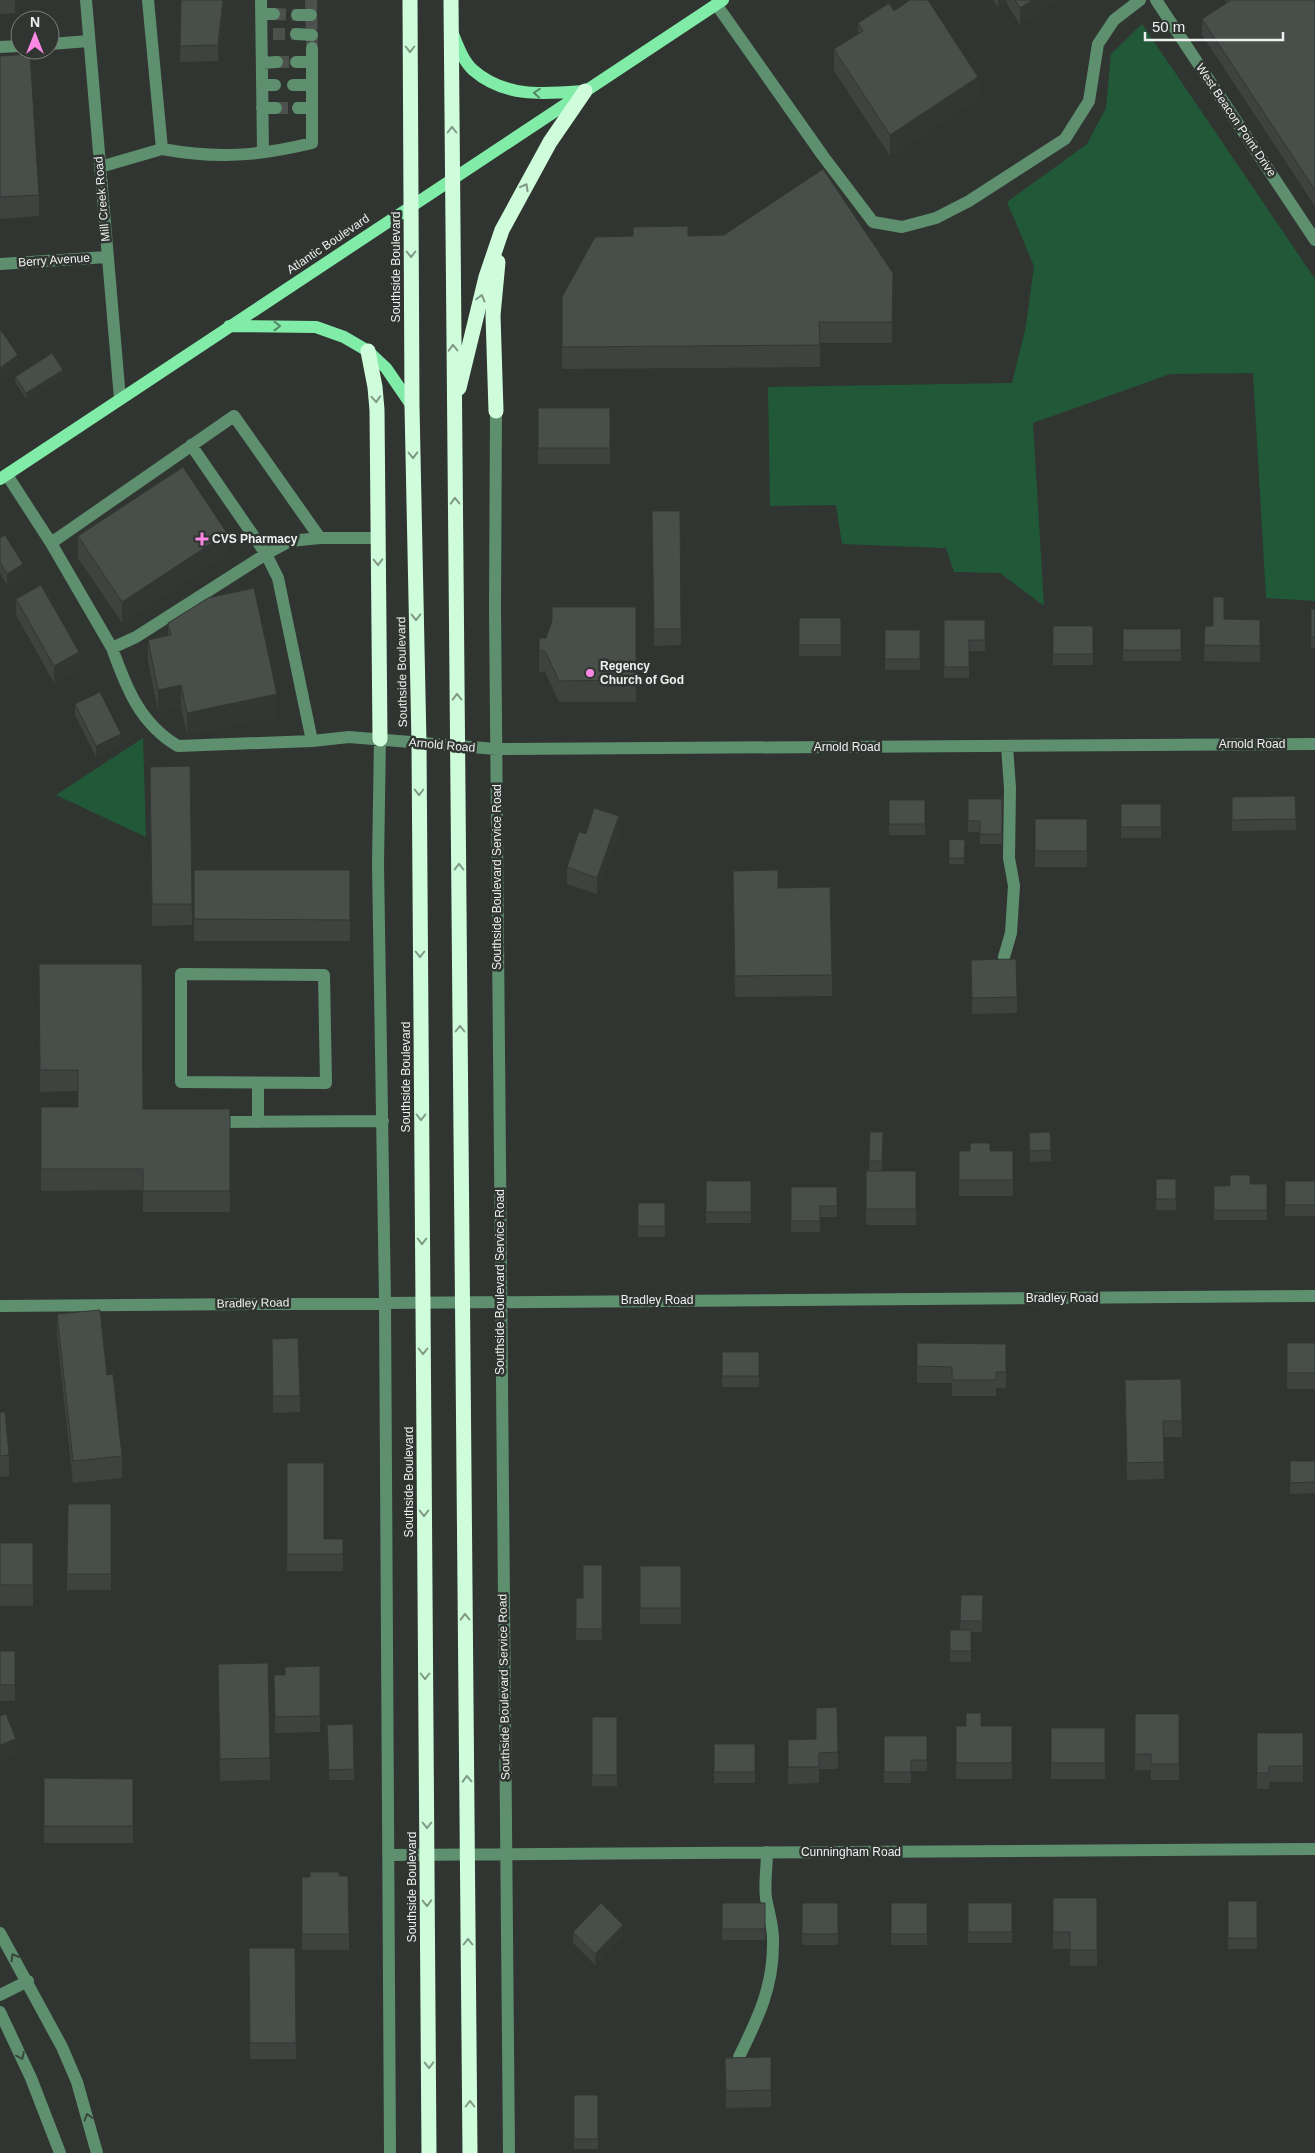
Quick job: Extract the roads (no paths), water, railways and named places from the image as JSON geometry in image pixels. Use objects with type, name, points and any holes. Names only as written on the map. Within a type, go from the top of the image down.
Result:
[{"type":"highway","name":"Southside Boulevard","points":[[410,0],[412,406],[419,743],[429,2153]]},
{"type":"highway","points":[[451,0],[470,2153]]},
{"type":"highway","points":[[454,414],[486,277],[502,230],[550,142],[585,91]]},
{"type":"highway","points":[[496,411],[493,314],[502,230]]},
{"type":"highway","points":[[368,351],[377,410],[380,739]]},
{"type":"main road","name":"Atlantic Boulevard","points":[[4,477],[228,326],[720,2]]},
{"type":"main road","points":[[452,31],[463,56],[472,70],[499,87],[537,95],[585,91]]},
{"type":"main road","points":[[228,326],[316,327],[344,337],[368,351],[386,368],[412,406]]},
{"type":"street","name":"Mill Creek Road","points":[[86,0],[120,399]]},
{"type":"street","points":[[148,0],[162,149]]},
{"type":"street","points":[[261,0],[268,14],[262,63],[268,85],[262,108],[263,152]]},
{"type":"street","points":[[720,2],[823,156],[873,222],[902,227],[936,218],[969,201],[1065,139],[1090,101],[1098,44],[1114,20],[1140,0]]},
{"type":"street","name":"West Beacon Point Drive","points":[[1156,0],[1315,240]]},
{"type":"street","points":[[297,15],[311,15]]},
{"type":"street","points":[[296,34],[312,35]]},
{"type":"street","points":[[60,43],[89,41]]},
{"type":"street","points":[[100,167],[162,149],[193,154],[236,156],[312,143],[312,48]]},
{"type":"street","points":[[262,63],[276,62]]},
{"type":"street","points":[[296,62],[312,62]]},
{"type":"street","points":[[294,85],[312,85]]},
{"type":"street","points":[[262,108],[276,108]]},
{"type":"street","points":[[298,108],[312,108]]},
{"type":"street","name":"Berry Avenue","points":[[0,264],[107,257]]},
{"type":"street","name":"Southside Boulevard Service Road","points":[[496,411],[496,749],[500,1301],[509,2153]]},
{"type":"street","points":[[51,543],[234,416],[320,538]]},
{"type":"street","points":[[191,445],[266,554],[278,578],[312,741]]},
{"type":"street","name":"Arnold Road","points":[[4,477],[51,543],[112,648],[129,694],[162,737],[178,746],[312,741],[349,737],[496,749],[1315,744]]},
{"type":"street","points":[[112,648],[136,637],[266,554],[290,541],[320,538],[378,538]]},
{"type":"street","points":[[380,739],[378,864],[385,1302],[390,2153]]},
{"type":"street","points":[[1004,957],[1010,933],[1014,886],[1009,858],[1010,788],[1007,746]]},
{"type":"street","points":[[181,974],[324,975],[326,1083],[258,1084],[181,1082],[181,974]]},
{"type":"street","points":[[258,1084],[258,1122]]},
{"type":"street","points":[[200,1122],[383,1121]]},
{"type":"street","name":"Bradley Road","points":[[0,1306],[1315,1296]]},
{"type":"street","name":"Cunningham Road","points":[[388,1855],[1315,1849]]},
{"type":"street","points":[[739,2057],[761,2012],[772,1970],[774,1942],[766,1898],[767,1852]]},
{"type":"street","points":[[0,1933],[28,1981],[62,2047],[77,2082],[97,2153]]},
{"type":"street","points":[[0,1995],[28,1981]]},
{"type":"street","points":[[0,2012],[31,2078],[60,2153]]},
{"type":"tunnel","points":[[311,0],[312,45]]},
{"type":"tunnel","points":[[274,14],[297,15]]},
{"type":"tunnel","points":[[273,34],[296,34]]},
{"type":"tunnel","points":[[277,62],[296,62]]},
{"type":"tunnel","points":[[276,108],[298,108]]},
{"type":"place","name":"CVS Pharmacy","points":[[202,539]]},
{"type":"place","name":"Regency Church of God","points":[[590,673]]}]
